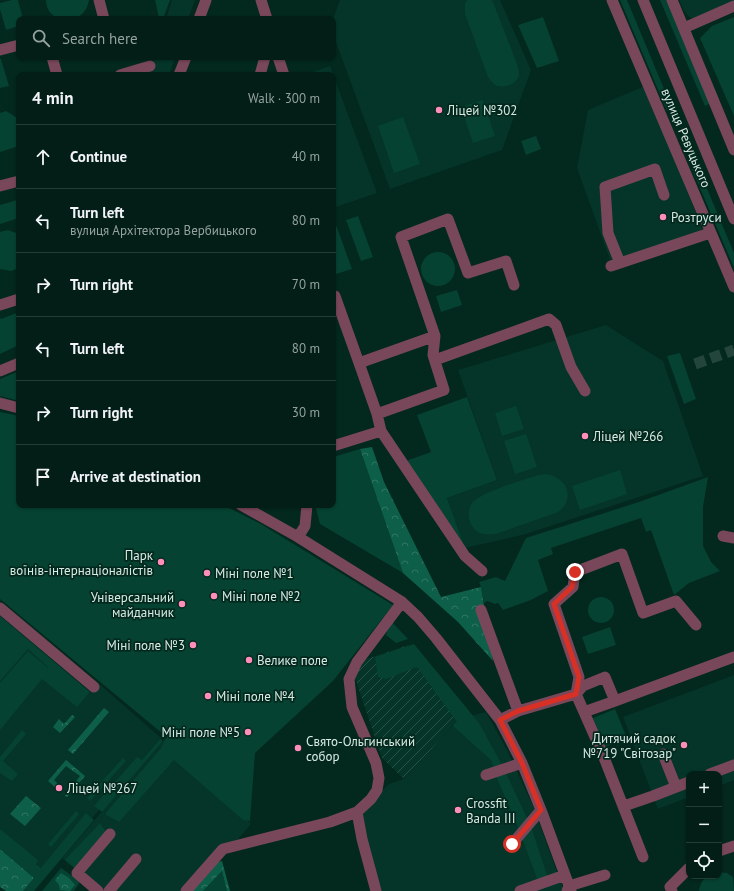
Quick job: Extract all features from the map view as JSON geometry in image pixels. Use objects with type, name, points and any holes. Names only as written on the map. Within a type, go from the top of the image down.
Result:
[{"type":"street","points":[[99,0],[103,16]]},
{"type":"street","points":[[200,16],[206,0]]},
{"type":"street","points":[[261,0],[266,16]]},
{"type":"street","name":"вулиця Ревуцького","points":[[612,0],[734,287]]},
{"type":"street","name":"вулиця Ревуцького","points":[[643,0],[734,219]]},
{"type":"street","points":[[672,0],[734,150]]},
{"type":"street","points":[[684,28],[734,6]]},
{"type":"street","points":[[0,50],[16,47]]},
{"type":"street","points":[[53,60],[56,72]]},
{"type":"street","points":[[180,72],[185,60]]},
{"type":"street","points":[[261,72],[264,60]]},
{"type":"street","points":[[279,60],[283,72]]},
{"type":"street","points":[[130,72],[150,66]]},
{"type":"street","points":[[664,195],[654,169],[605,186],[608,233],[616,264],[710,233]]},
{"type":"street","points":[[0,186],[16,182]]},
{"type":"street","points":[[377,414],[444,390],[433,355],[435,336],[401,237],[448,219],[468,273],[506,261],[514,285]]},
{"type":"street","points":[[336,299],[377,414],[381,431],[465,556],[482,571]]},
{"type":"street","points":[[0,305],[16,300]]},
{"type":"street","points":[[435,360],[549,319],[556,325],[572,367],[585,391]]},
{"type":"street","points":[[359,363],[435,336]]},
{"type":"street","points":[[0,371],[16,364]]},
{"type":"street","points":[[0,403],[16,407]]},
{"type":"street","points":[[336,445],[381,431]]},
{"type":"street","points":[[246,508],[298,537],[402,602],[418,617],[500,720],[522,763],[541,810],[569,890],[605,875]]},
{"type":"street","points":[[298,537],[305,526],[307,508]]},
{"type":"street","points":[[643,857],[624,806],[576,694],[579,677],[554,604],[572,587],[575,572],[622,554],[643,612],[676,601],[696,625]]},
{"type":"street","points":[[186,891],[223,849],[330,822],[357,812],[371,799],[377,790],[378,778],[376,763],[352,707],[349,679],[358,662],[402,602]]},
{"type":"street","points":[[0,608],[94,687]]},
{"type":"street","points":[[481,610],[518,711]]},
{"type":"street","points":[[584,712],[734,657]]},
{"type":"street","points":[[500,720],[518,711],[576,694],[583,686],[605,677],[615,701]]},
{"type":"street","points":[[663,754],[676,787]]},
{"type":"street","points":[[486,775],[522,763]]},
{"type":"street","points":[[718,771],[734,765]]},
{"type":"street","points":[[624,806],[686,783]]},
{"type":"street","points":[[512,844],[541,810]]},
{"type":"street","points":[[357,812],[362,839],[376,891]]},
{"type":"street","points":[[98,891],[77,872],[110,834]]},
{"type":"street","points":[[722,850],[734,846]]},
{"type":"street","points":[[109,891],[136,858]]},
{"type":"street","points":[[672,891],[670,887],[686,871]]},
{"type":"street","points":[[520,891],[565,875]]},
{"type":"shaded area","points":[[18,0],[22,16],[16,16],[16,27],[6,30],[0,9],[0,3]]},
{"type":"shaded area","points":[[46,0],[89,0],[86,9],[79,16],[56,16],[48,8]]},
{"type":"shaded area","points":[[155,0],[170,0],[164,16],[159,16]]},
{"type":"shaded area","points":[[172,0],[195,0],[189,16],[167,16]]},
{"type":"shaded area","name":"Ліцей №302","points":[[340,0],[500,0],[531,70],[502,150],[390,189],[336,42],[336,16],[334,16]]},
{"type":"shaded area","points":[[468,0],[491,0],[493,2],[517,64],[519,74],[517,80],[512,84],[498,86],[488,77],[465,14],[465,3]]},
{"type":"shaded area","points":[[620,0],[627,0],[672,108],[667,111]]},
{"type":"shaded area","points":[[660,0],[667,0],[711,103],[705,106]]},
{"type":"shaded area","points":[[679,0],[734,0],[734,6],[695,19],[690,17],[684,11]]},
{"type":"shaded area","points":[[543,17],[559,61],[537,68],[518,25]]},
{"type":"shaded area","points":[[734,17],[734,116],[700,38],[712,26]]},
{"type":"shaded area","points":[[0,59],[9,86],[0,88]]},
{"type":"shaded area","points":[[153,60],[174,60],[170,72],[150,72]]},
{"type":"shaded area","points":[[330,66],[332,72],[313,72]]},
{"type":"shaded area","points":[[336,82],[377,193],[336,207]]},
{"type":"shaded area","points":[[645,86],[704,233],[612,265],[577,168],[588,110]]},
{"type":"shaded area","points":[[483,100],[495,136],[473,143],[461,107]]},
{"type":"shaded area","points":[[6,111],[16,117],[16,147],[0,152],[0,113]]},
{"type":"shaded area","points":[[403,117],[420,164],[394,173],[378,126]]},
{"type":"shaded area","points":[[536,136],[541,149],[526,155],[521,141]]},
{"type":"shaded area","points":[[698,167],[734,253],[734,268],[692,169]]},
{"type":"shaded area","points":[[16,200],[16,219],[0,224],[0,205]]},
{"type":"shaded area","points":[[358,216],[373,257],[361,261],[346,220]]},
{"type":"shaded area","points":[[336,225],[352,269],[336,274]]},
{"type":"shaded area","points":[[8,230],[16,233],[16,269],[11,271],[0,269],[0,232]]},
{"type":"shaded area","points":[[441,252],[450,257],[454,262],[454,276],[450,281],[445,285],[435,286],[431,285],[422,276],[421,266],[422,262],[431,253]]},
{"type":"shaded area","points":[[457,290],[462,305],[441,312],[436,296]]},
{"type":"shaded area","points":[[16,313],[16,346],[0,354],[0,317],[1,319]]},
{"type":"shaded area","name":"Ліцей №266","points":[[606,325],[663,361],[703,476],[526,534],[465,548],[447,498],[497,480],[458,370]]},
{"type":"shaded area","points":[[680,353],[696,399],[684,404],[667,356]]},
{"type":"shaded area","points":[[16,372],[16,400],[0,396],[0,379]]},
{"type":"shaded area","points":[[467,397],[497,480],[447,498],[465,548],[406,461],[431,452],[417,415]]},
{"type":"shaded area","points":[[516,406],[524,429],[502,436],[495,413]]},
{"type":"shaded area","name":"Парк воїнів-інтернаціоналістів","points":[[0,412],[16,415],[16,508],[229,508],[261,524],[393,605],[333,681],[255,753],[250,821],[243,820],[174,760],[119,822],[105,814],[161,748],[168,735],[163,734],[0,599]]},
{"type":"shaded area","points":[[526,434],[537,467],[515,474],[504,441]]},
{"type":"shaded area","points":[[360,449],[403,573],[320,524],[316,508],[336,508],[336,456]]},
{"type":"shaded area","points":[[620,470],[627,494],[580,510],[572,486]]},
{"type":"shaded area","points":[[546,474],[559,479],[567,489],[567,501],[558,512],[496,534],[482,534],[474,529],[469,517],[469,511],[473,502],[478,498],[503,487],[538,475]]},
{"type":"shaded area","points":[[708,477],[703,507],[703,546],[711,562],[720,571],[689,583],[674,595],[651,530],[646,532],[641,518],[551,548],[553,554],[538,560],[548,591],[531,600],[503,610],[498,603],[495,604],[487,601],[484,603],[479,582],[496,577],[505,581],[526,538],[639,502]]},
{"type":"shaded area","points":[[601,597],[610,601],[614,610],[610,619],[601,623],[592,619],[588,610],[592,601]]},
{"type":"shaded area","points":[[0,616],[90,692],[77,707],[42,679],[0,730],[0,683],[28,651],[49,668],[28,649],[0,681]]},
{"type":"shaded area","points":[[392,622],[408,639],[396,643],[386,635]]},
{"type":"shaded area","name":"Ліцей №267","points":[[0,625],[49,667],[89,694],[97,682],[161,738],[46,872],[0,834]]},
{"type":"shaded area","points":[[610,627],[616,645],[588,654],[582,637]]},
{"type":"shaded area","points":[[414,644],[479,723],[502,765],[494,769],[491,760],[454,727],[454,724],[457,722],[417,667],[386,679],[378,677],[375,657]]},
{"type":"shaded area","points":[[408,645],[463,718],[454,724],[404,779],[382,758],[355,678],[364,660]]},
{"type":"shaded area","name":"Дитячий садок №719 \"Світозар\"","points":[[734,675],[734,780],[722,785],[722,771],[686,771],[686,798],[658,809],[623,717]]},
{"type":"shaded area","points":[[615,709],[627,738],[605,747],[593,718]]},
{"type":"shaded area","points":[[486,712],[508,752],[533,806],[564,891],[374,891],[353,818],[389,784],[404,779],[454,724],[463,718]]},
{"type":"shaded area","points":[[22,730],[26,734],[3,761],[18,774],[12,781],[0,773],[0,757]]},
{"type":"shaded area","points":[[161,738],[162,742],[102,812],[94,806],[137,757],[142,760]]},
{"type":"shaded area","points":[[165,738],[251,824],[194,891],[101,891],[62,858]]},
{"type":"shaded area","points":[[123,758],[126,761],[90,801],[87,798]]},
{"type":"shaded area","points":[[505,771],[528,820],[519,829],[495,774]]},
{"type":"shaded area","points":[[76,811],[79,814],[51,847],[48,844]]},
{"type":"shaded area","points":[[86,813],[94,820],[34,891],[23,891],[34,878],[0,849],[0,829],[38,860],[36,864],[41,868]]},
{"type":"shaded area","points":[[100,823],[108,835],[77,870],[65,860]]},
{"type":"shaded area","points":[[531,827],[548,878],[538,881],[522,838]]},
{"type":"shaded area","points":[[61,868],[80,881],[74,891],[42,891]]},
{"type":"shaded area","points":[[222,871],[227,891],[203,891]]},
{"type":"shaded area","points":[[722,872],[727,873],[733,877],[734,891],[699,891],[704,879],[722,879]]},
{"type":"green space","points":[[372,447],[384,482],[441,597],[481,587],[493,661],[458,622],[403,573],[360,449]]},
{"type":"green space","points":[[104,708],[109,712],[73,754],[68,750]]},
{"type":"green space","points":[[72,715],[75,717],[60,733],[53,727],[59,719],[64,724]]},
{"type":"green space","points":[[66,760],[85,776],[67,797],[65,796],[80,776],[66,766],[54,780],[60,786],[57,789],[48,781]]},
{"type":"green space","points":[[26,796],[41,808],[25,826],[10,814]]},
{"type":"green space","points":[[0,849],[34,878],[23,891],[6,891],[0,887]]},
{"type":"green space","points":[[222,861],[230,891],[227,891],[222,871],[203,891],[190,891],[213,863]]},
{"type":"green space","points":[[61,873],[69,878],[75,885],[70,891],[60,890],[59,885],[55,880]]},
{"type":"tunnel","points":[[695,364],[734,350]]},
{"type":"place","name":"Ліцей №302","points":[[439,110]]},
{"type":"place","name":"Розтруси","points":[[663,217]]},
{"type":"place","name":"Ліцей №266","points":[[585,436]]},
{"type":"place","name":"Парк воїнів-інтернаціоналістів","points":[[161,562]]},
{"type":"place","name":"Міні поле №1","points":[[207,573]]},
{"type":"place","name":"Міні поле №2","points":[[214,596]]},
{"type":"place","name":"Універсальний майданчик","points":[[182,604]]},
{"type":"place","name":"Міні поле №3","points":[[193,645]]},
{"type":"place","name":"Велике поле","points":[[249,660]]},
{"type":"place","name":"Міні поле №4","points":[[208,696]]},
{"type":"place","name":"Міні поле №5","points":[[248,732]]},
{"type":"place","name":"Дитячий садок №719 \"Світозар\"","points":[[684,745]]},
{"type":"place","name":"Свято-Ольгинський собор","points":[[298,748]]},
{"type":"place","name":"Ліцей №267","points":[[59,788]]},
{"type":"place","name":"Crossfit Banda III","points":[[458,810]]},
{"type":"route","points":[[512,844],[541,810],[522,763],[500,720],[518,711],[576,694],[579,677],[554,604],[572,587],[575,572]]}]
